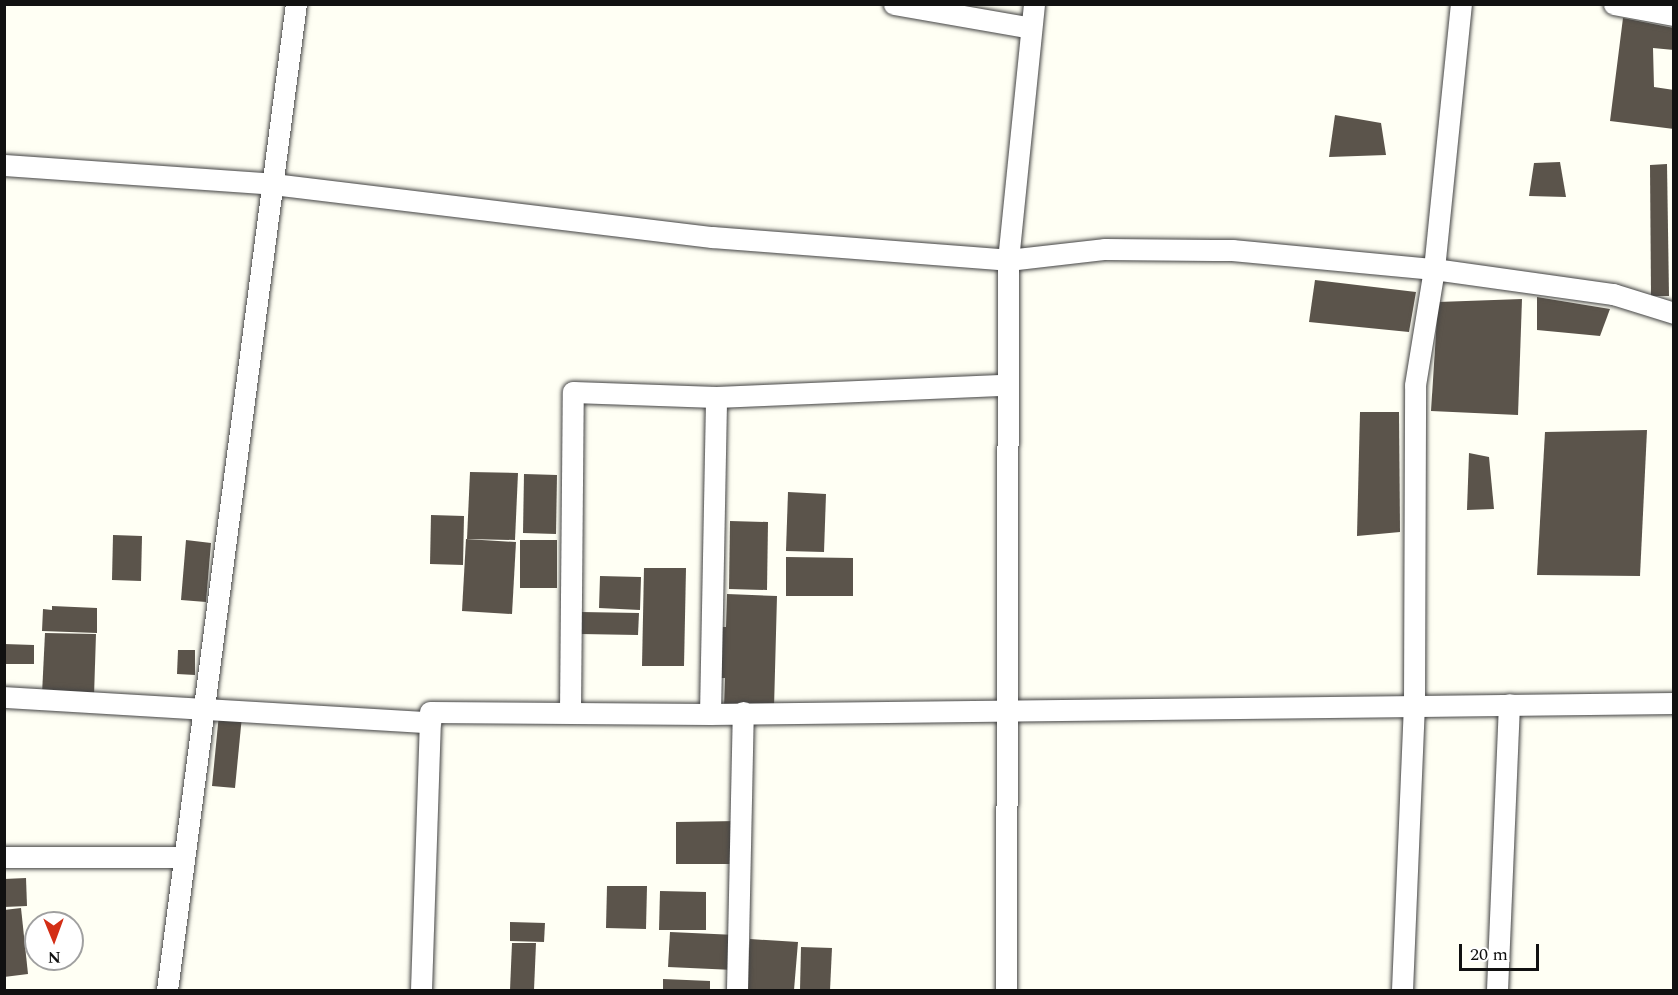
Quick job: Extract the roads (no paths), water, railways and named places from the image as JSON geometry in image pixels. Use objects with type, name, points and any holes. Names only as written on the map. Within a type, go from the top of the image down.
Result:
[{"type":"street","points":[[167,990],[181,857],[296,4]]},
{"type":"street","points":[[894,4],[1031,28]]},
{"type":"street","points":[[1006,990],[1008,260],[1034,4]]},
{"type":"street","points":[[1402,990],[1414,704],[1415,385],[1434,269],[1461,4]]},
{"type":"street","points":[[1614,4],[1674,15]]},
{"type":"street","points":[[4,165],[273,184],[712,237],[1008,260],[1167,247],[1232,249],[1434,269],[1613,294],[1674,313]]},
{"type":"street","points":[[570,712],[573,392],[716,397],[1006,385]]},
{"type":"street","points":[[710,714],[716,397]]},
{"type":"street","points":[[4,697],[430,722]]},
{"type":"street","points":[[421,990],[430,712],[710,714],[1414,704],[1674,703]]},
{"type":"street","points":[[1497,990],[1509,704]]},
{"type":"street","points":[[737,990],[743,712]]},
{"type":"street","points":[[4,857],[181,857]]}]
